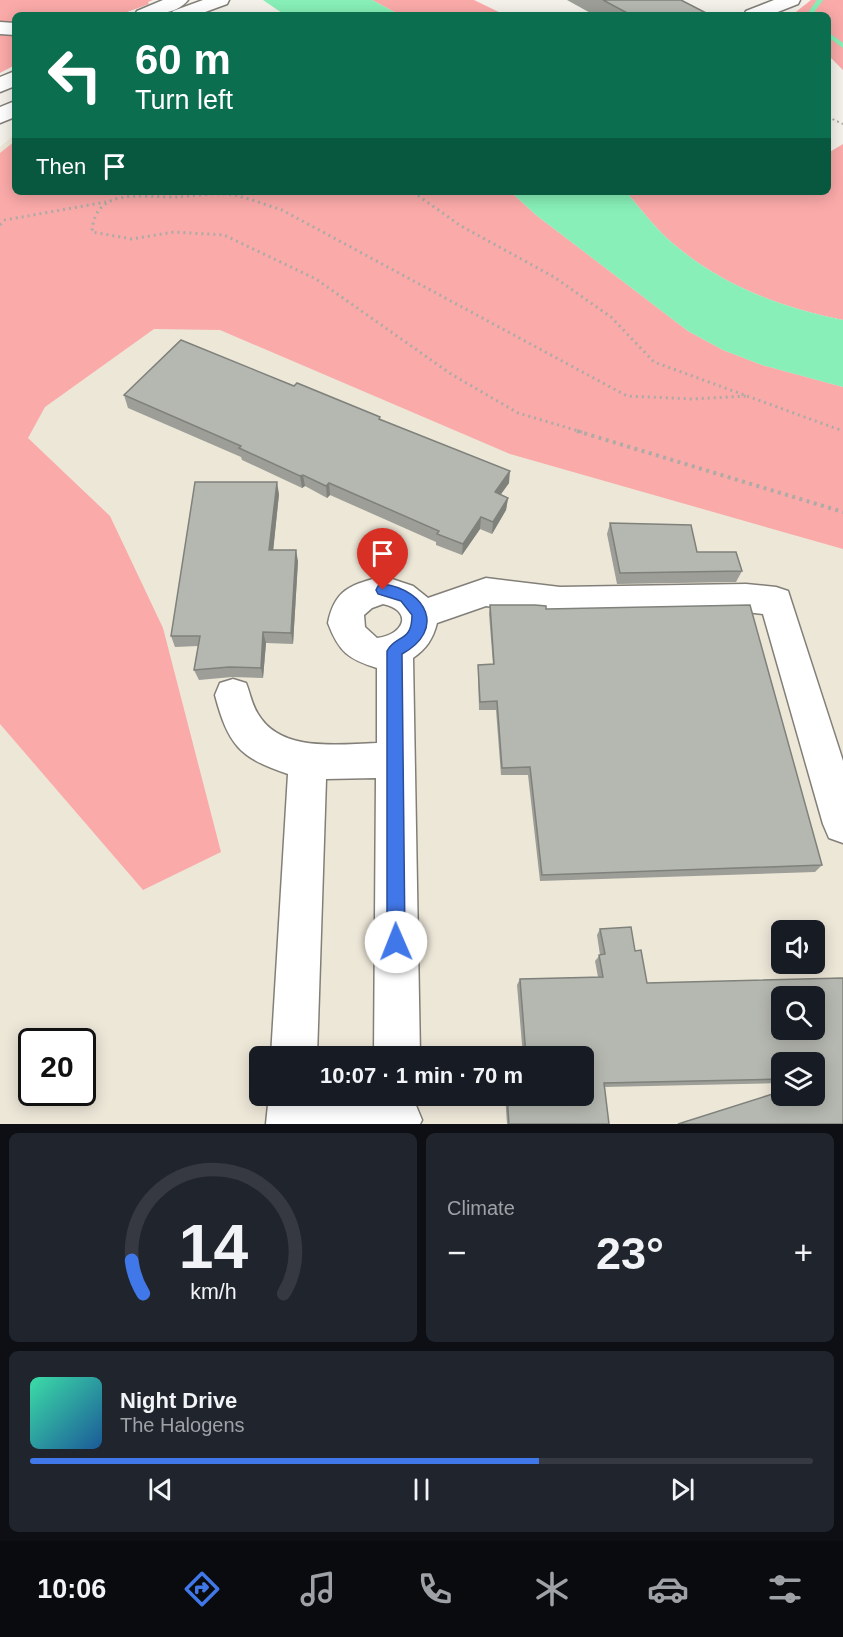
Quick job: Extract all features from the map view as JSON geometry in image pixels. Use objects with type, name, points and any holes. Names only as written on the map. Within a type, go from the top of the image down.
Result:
[{"type":"main road","points":[[158,12],[220,0]]},
{"type":"main road","points":[[761,12],[791,0]]},
{"type":"main road","points":[[371,591],[395,591],[415,605],[419,615],[419,626],[414,636],[406,645],[395,651],[381,653],[369,651],[357,645],[349,636],[345,626],[346,615],[351,605],[359,597],[371,591]]},
{"type":"main road","points":[[419,615],[486,592],[560,601],[746,598],[776,601],[843,824]]},
{"type":"main road","points":[[395,651],[397,1046]]},
{"type":"main road","points":[[233,695],[235,711],[241,724],[259,744],[282,755],[308,761],[394,760]]},
{"type":"main road","points":[[294,1046],[308,761]]},
{"type":"main road","points":[[291,1106],[290,1124],[398,1113]]},
{"type":"path","points":[[0,225],[5,220],[107,202],[130,195],[171,197],[232,195],[282,210],[627,396],[692,399],[747,396]]},
{"type":"path","points":[[418,195],[461,226],[564,284],[611,317],[654,362],[843,431]]},
{"type":"path","points":[[107,202],[93,217],[92,232],[132,239],[174,232],[224,235],[316,279],[451,374],[518,413],[843,512]]},
{"type":"shaded area","points":[[0,0],[153,0],[148,2],[149,4],[127,12],[12,12],[12,67],[0,73]]},
{"type":"shaded area","points":[[263,0],[372,0],[394,12],[281,12]]},
{"type":"shaded area","points":[[372,0],[474,0],[499,12],[394,12]]},
{"type":"shaded area","points":[[811,0],[843,0],[843,70],[831,58],[831,12],[796,12]]},
{"type":"shaded area","points":[[12,137],[12,195],[514,195],[536,215],[688,331],[723,350],[843,387],[843,1124],[0,1124],[0,147]]},
{"type":"shaded area","points":[[12,143],[12,195],[514,195],[536,215],[688,331],[723,350],[762,365],[843,387],[843,549],[510,454],[220,330],[154,329],[45,407],[28,438],[110,516],[163,628],[221,852],[143,890],[0,724],[0,153]]},
{"type":"shaded area","points":[[843,144],[843,320],[776,302],[714,273],[669,240],[629,195],[831,195],[831,151]]},
{"type":"shaded area","points":[[514,195],[629,195],[669,240],[714,273],[776,302],[843,320],[843,387],[762,365],[723,350],[688,331],[536,215]]},
{"type":"building","points":[[603,0],[681,0],[704,12],[625,12]]},
{"type":"building","points":[[181,340],[294,386],[297,383],[380,417],[379,419],[510,471],[495,492],[508,498],[493,522],[481,517],[463,544],[437,534],[439,531],[329,483],[326,486],[303,475],[300,476],[239,448],[241,446],[124,395]]},
{"type":"building","points":[[195,482],[277,482],[269,550],[296,550],[291,633],[263,632],[261,668],[229,667],[194,670],[200,636],[171,636]]},
{"type":"building","points":[[610,523],[691,525],[697,552],[736,552],[742,571],[620,573]]},
{"type":"building","points":[[490,605],[535,605],[546,606],[546,609],[750,605],[822,865],[542,875],[530,767],[502,768],[497,701],[480,702],[478,665],[494,664]]},
{"type":"building","points":[[631,927],[635,951],[641,950],[647,983],[843,978],[843,1124],[678,1124],[771,1094],[771,1106],[825,1106],[825,1052],[771,1052],[771,1079],[604,1083],[609,1124],[509,1124],[508,1106],[594,1106],[594,1046],[525,1046],[520,979],[603,977],[599,955],[605,954],[600,929]]},
{"type":"waterway","points":[[812,12],[820,0]]},
{"type":"waterway","points":[[831,36],[843,46]]},
{"type":"route","points":[[383,590],[395,591],[406,597],[415,605],[419,615],[419,626],[414,636],[406,645],[395,651],[396,942]]}]
